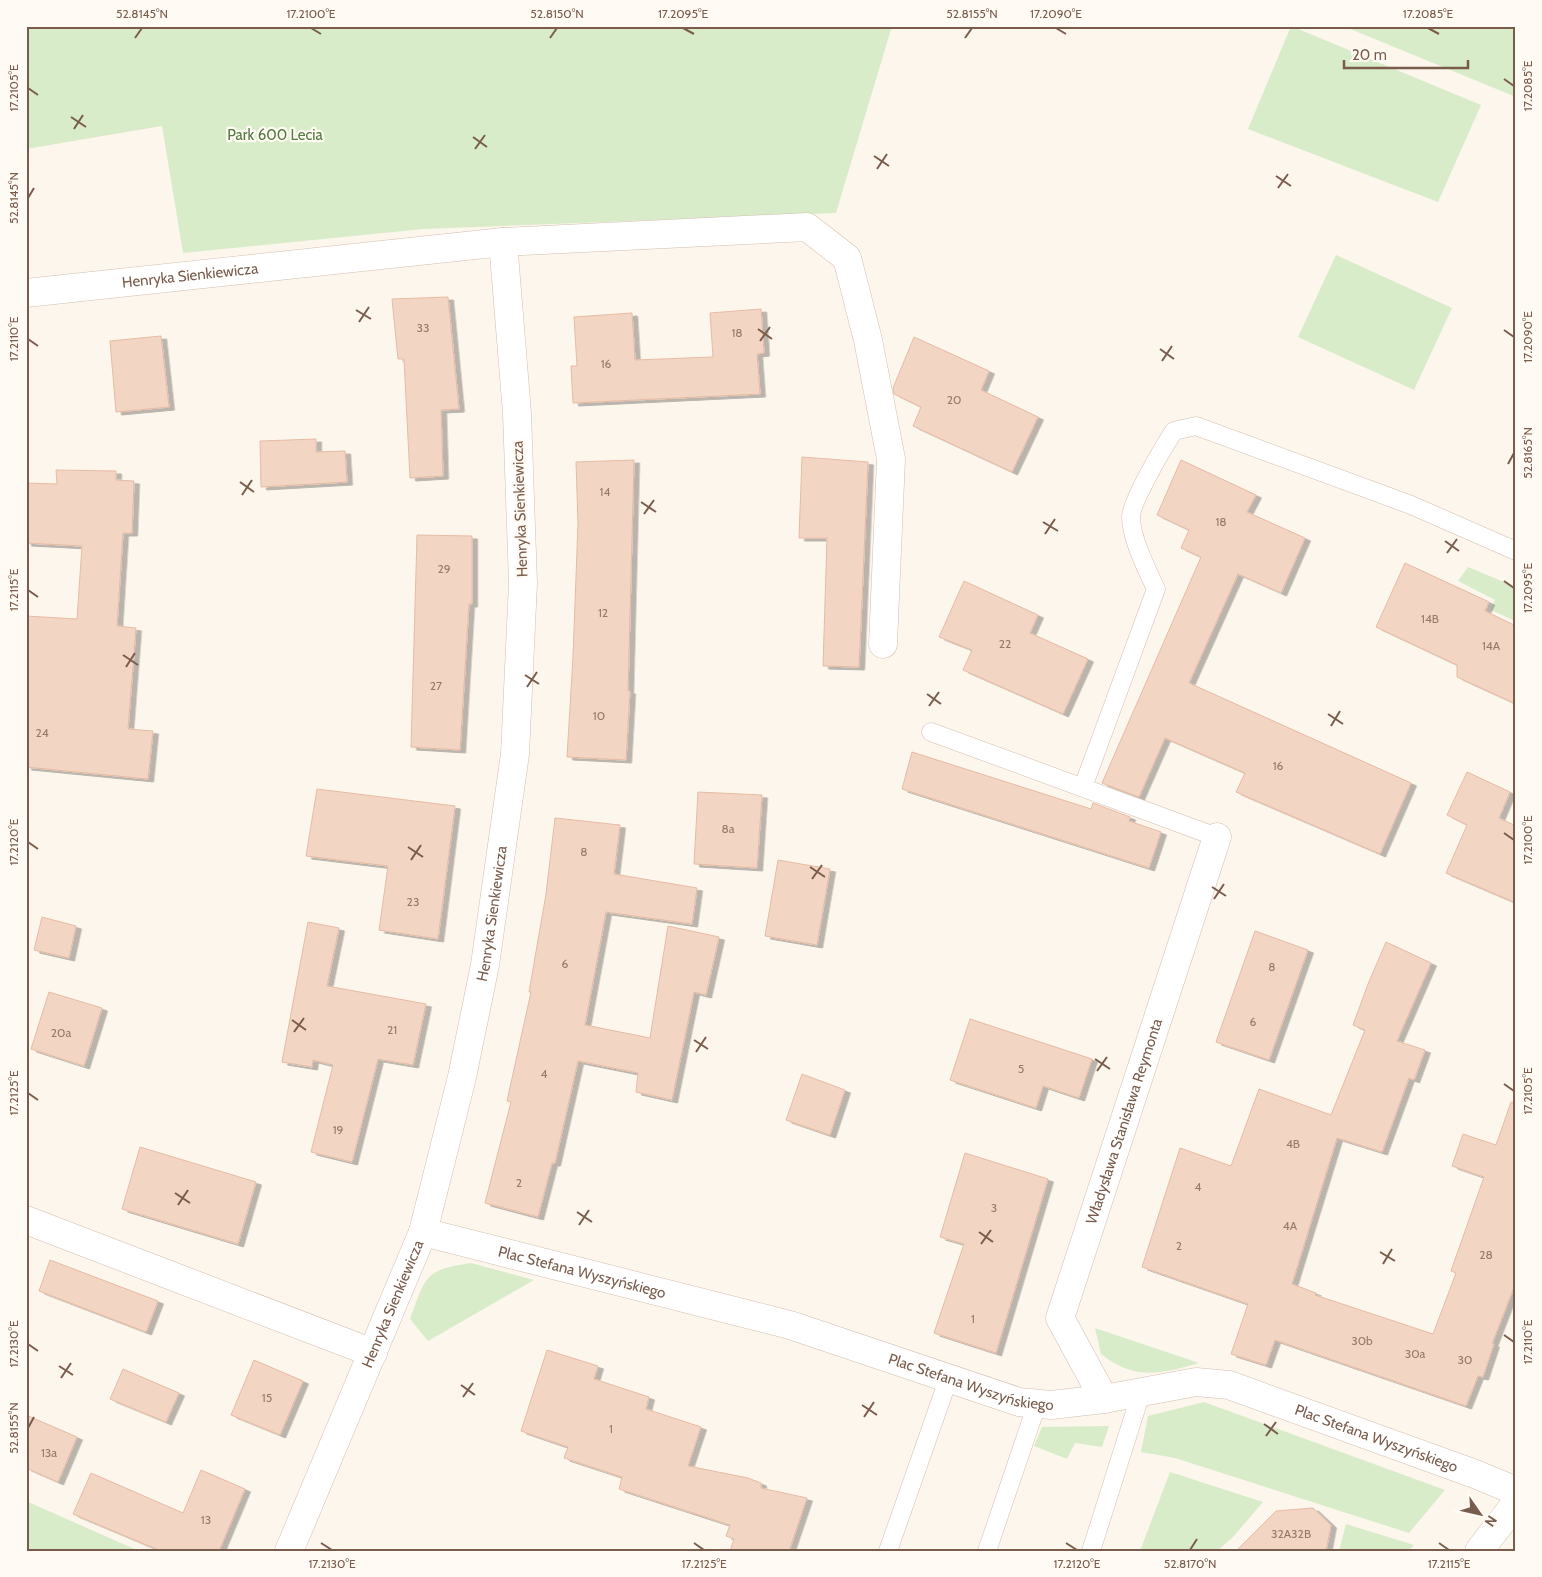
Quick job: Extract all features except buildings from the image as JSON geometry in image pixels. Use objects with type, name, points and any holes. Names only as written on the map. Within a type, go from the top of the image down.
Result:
[{"type":"street","name":"Henryka Sienkiewicza","points":[[26,293],[503,242],[807,227],[846,258],[866,332],[891,459],[883,644]]},
{"type":"street","name":"Henryka Sienkiewicza","points":[[289,1551],[423,1232],[476,1016],[496,896],[515,754],[523,583],[517,413],[503,242]]},
{"type":"street","name":"Władysława Stanisława Reymonta","points":[[1104,1399],[1060,1318],[1217,838]]},
{"type":"street","points":[[26,1220],[373,1353]]},
{"type":"street","name":"Plac Stefana Wyszyńskiego","points":[[423,1232],[790,1325],[948,1380],[1019,1402],[1052,1405],[1104,1399],[1196,1382],[1229,1385],[1516,1491]]},
{"type":"street","points":[[1479,1551],[1516,1504]]},
{"type":"lane","points":[[1082,787],[1156,589],[1140,554],[1131,516],[1157,456],[1174,432],[1196,426],[1412,505],[1516,551]]},
{"type":"lane","points":[[931,732],[1217,838]]},
{"type":"lane","points":[[888,1551],[948,1380]]},
{"type":"lane","points":[[1091,1551],[1141,1392]]},
{"type":"lane","points":[[987,1551],[1038,1404]]},
{"type":"green space","name":"Park 600 Lecia","points":[[26,26],[892,26],[836,213],[423,229],[183,253],[162,126],[26,149]]},
{"type":"green space","points":[[1291,26],[1481,105],[1438,202],[1248,129]]},
{"type":"green space","points":[[1343,26],[1516,26],[1516,97]]},
{"type":"green space","points":[[1336,255],[1452,308],[1414,390],[1298,337]]},
{"type":"green space","points":[[1468,567],[1516,587],[1515,621],[1491,610],[1495,600],[1458,581]]},
{"type":"green space","points":[[471,1263],[534,1280],[428,1341],[410,1319],[424,1285],[428,1278],[443,1269]]},
{"type":"green space","points":[[1095,1328],[1199,1363],[1172,1370],[1148,1373],[1125,1368],[1113,1363],[1101,1354]]},
{"type":"green space","points":[[1204,1402],[1445,1490],[1409,1533],[1175,1458],[1141,1452],[1148,1416]]},
{"type":"green space","points":[[1109,1426],[1102,1447],[1075,1443],[1067,1459],[1034,1446],[1042,1427]]},
{"type":"green space","points":[[1170,1472],[1263,1502],[1233,1537],[1217,1551],[1140,1551]]},
{"type":"green space","points":[[26,1501],[139,1551],[26,1551]]},
{"type":"green space","points":[[1346,1524],[1414,1545],[1409,1551],[1339,1551]]}]
